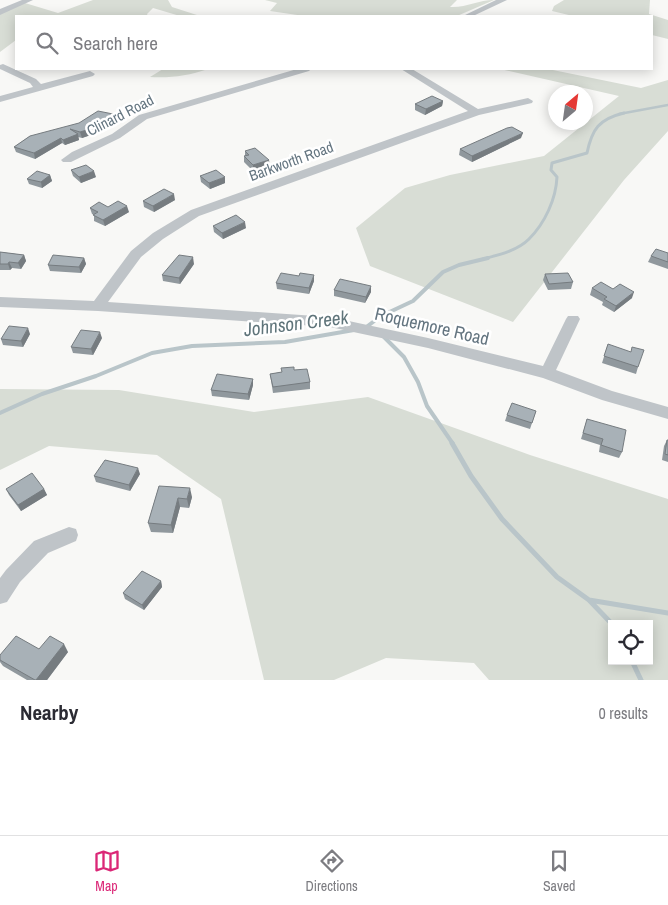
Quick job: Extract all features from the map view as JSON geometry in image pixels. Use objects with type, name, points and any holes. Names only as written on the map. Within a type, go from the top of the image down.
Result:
[{"type":"street","points":[[0,12],[29,0]]},
{"type":"street","points":[[469,15],[503,0]]},
{"type":"street","points":[[4,67],[32,81],[39,88]]},
{"type":"street","name":"Clinard Road","points":[[66,160],[80,151],[106,141],[124,131],[143,117],[303,70]]},
{"type":"street","points":[[408,70],[476,112]]},
{"type":"street","points":[[0,99],[90,74]]},
{"type":"street","name":"Barkworth Road","points":[[98,306],[136,254],[158,236],[195,214],[476,112],[528,101]]},
{"type":"street","name":"Roquemore Road","points":[[0,302],[98,306],[330,322],[428,343],[547,373],[608,396],[668,412]]},
{"type":"street","points":[[547,373],[573,320]]},
{"type":"street","points":[[0,595],[13,576],[41,547],[69,535]]},
{"type":"shaded area","points":[[93,0],[168,0],[172,7],[197,15],[177,15],[153,8],[148,15],[15,15],[15,41],[0,52],[0,12],[25,3],[58,13]]},
{"type":"shaded area","points":[[265,0],[457,0],[450,7],[494,0],[459,15],[297,15],[270,11],[277,3]]},
{"type":"shaded area","points":[[564,0],[650,0],[649,14],[652,15],[569,15],[552,11],[554,6]]},
{"type":"shaded area","points":[[653,15],[668,20],[668,39],[653,35]]},
{"type":"shaded area","points":[[161,70],[204,70],[179,76],[150,77]]},
{"type":"shaded area","points":[[504,70],[553,70],[641,88],[668,80],[668,131],[624,180],[513,322],[370,266],[356,228],[405,188],[450,175],[544,156],[576,130],[593,130],[593,117],[619,96],[593,90],[593,85],[571,85]]},
{"type":"shaded area","points":[[0,389],[119,390],[254,412],[368,397],[530,455],[668,499],[668,680],[489,680],[474,663],[386,658],[334,680],[264,680],[221,499],[157,455],[49,446],[0,470]]},
{"type":"building","points":[[432,96],[443,101],[426,109],[415,104]]},
{"type":"building","points":[[98,111],[118,115],[104,125],[80,132],[70,129],[78,134],[63,140],[61,138],[34,153],[14,147],[30,136],[79,123]]},
{"type":"building","points":[[512,127],[523,133],[472,156],[460,149],[507,128]]},
{"type":"building","points":[[255,148],[269,160],[253,165],[244,156],[249,155],[245,151]]},
{"type":"building","points":[[86,165],[94,171],[79,177],[71,170]]},
{"type":"building","points":[[216,170],[225,177],[209,183],[200,176]]},
{"type":"building","points":[[37,171],[50,175],[41,182],[27,179]]},
{"type":"building","points":[[164,189],[174,194],[153,206],[143,201]]},
{"type":"building","points":[[118,201],[127,206],[103,220],[93,215],[98,212],[90,208],[99,202],[108,207]]},
{"type":"building","points":[[236,215],[245,222],[222,233],[213,226]]},
{"type":"building","points":[[656,249],[668,253],[668,262],[651,256]]},
{"type":"building","points":[[0,252],[24,255],[18,263],[0,264]]},
{"type":"building","points":[[53,255],[84,258],[79,267],[48,265]]},
{"type":"building","points":[[179,255],[193,257],[179,278],[162,275]]},
{"type":"building","points":[[281,273],[299,276],[300,273],[314,275],[309,288],[276,283]]},
{"type":"building","points":[[568,273],[573,282],[549,284],[545,274]]},
{"type":"building","points":[[340,279],[371,286],[366,297],[334,290]]},
{"type":"building","points":[[601,282],[613,289],[620,284],[634,292],[616,306],[604,299],[607,297],[592,288]]},
{"type":"building","points":[[9,326],[28,328],[21,341],[1,339]]},
{"type":"building","points":[[81,330],[100,332],[91,349],[71,347]]},
{"type":"building","points":[[608,344],[631,352],[632,347],[644,350],[638,367],[604,356]]},
{"type":"building","points":[[294,367],[294,370],[307,369],[310,382],[273,387],[270,374],[282,372],[281,368]]},
{"type":"building","points":[[217,374],[253,379],[248,394],[211,390]]},
{"type":"building","points":[[512,403],[536,411],[532,423],[507,415]]},
{"type":"building","points":[[587,419],[626,430],[622,452],[601,445],[603,439],[583,433]]},
{"type":"building","points":[[668,440],[668,455],[665,454]]},
{"type":"building","points":[[105,460],[138,468],[129,485],[94,476]]},
{"type":"building","points":[[32,473],[44,489],[18,505],[6,489]]},
{"type":"building","points":[[159,486],[190,488],[187,499],[178,498],[171,525],[148,523]]},
{"type":"building","points":[[142,571],[161,581],[142,605],[123,593]]},
{"type":"building","points":[[16,636],[39,649],[50,636],[64,644],[35,680],[0,660],[0,655]]},
{"type":"waterway","points":[[622,113],[668,105]]},
{"type":"waterway","points":[[483,259],[513,250],[535,233],[549,210],[554,194],[557,177],[551,170],[552,163],[587,153],[591,137],[598,126],[608,118],[622,113]]},
{"type":"waterway","points":[[365,328],[381,316],[413,301],[443,272],[459,265],[488,258]]},
{"type":"waterway","name":"Johnson Creek","points":[[0,413],[42,394],[96,376],[152,353],[192,346],[285,342],[354,330]]},
{"type":"waterway","name":"Johnson Creek","points":[[384,337],[404,357],[418,382],[427,406],[453,444]]},
{"type":"waterway","name":"Johnson Creek","points":[[452,443],[471,476],[502,519],[557,577],[589,600]]},
{"type":"waterway","points":[[589,600],[668,613]]},
{"type":"waterway","name":"Johnson Creek","points":[[589,600],[608,620]]},
{"type":"waterway","name":"Johnson Creek","points":[[634,665],[641,680]]}]
